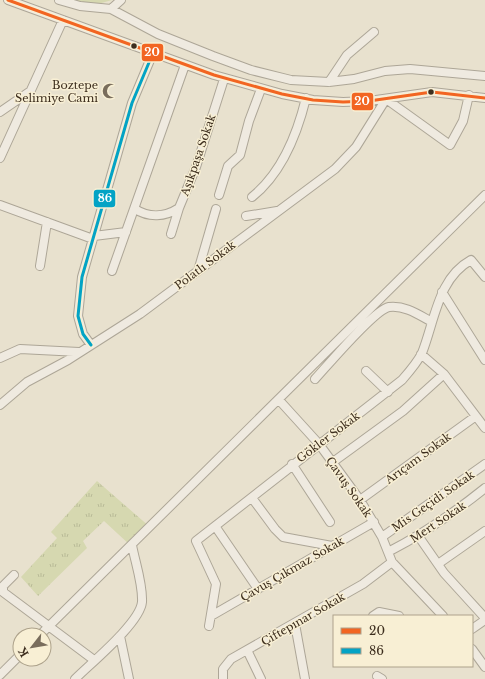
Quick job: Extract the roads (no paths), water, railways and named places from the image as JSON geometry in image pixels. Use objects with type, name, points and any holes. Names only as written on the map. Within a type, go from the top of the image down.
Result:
[{"type":"street","points":[[8,0],[224,79],[261,89],[306,98],[343,102],[386,99],[432,92],[485,98]]},
{"type":"street","points":[[59,0],[80,6],[111,9],[158,34],[232,64],[291,80],[329,82],[354,79],[385,71],[410,69],[485,76]]},
{"type":"street","points":[[111,9],[121,0]]},
{"type":"street","points":[[0,158],[63,20]]},
{"type":"street","points":[[329,82],[347,55],[374,32]]},
{"type":"street","points":[[91,345],[81,328],[78,309],[82,277],[132,104],[153,53]]},
{"type":"street","points":[[112,271],[185,65]]},
{"type":"street","name":"Aşıkpaşa Sokak","points":[[135,209],[144,214],[154,216],[168,214],[179,208],[196,167],[224,79]]},
{"type":"street","points":[[220,195],[228,166],[240,155],[249,121],[261,89]]},
{"type":"street","points":[[0,112],[29,92]]},
{"type":"street","points":[[386,99],[450,145],[463,120],[469,95]]},
{"type":"street","points":[[252,196],[272,177],[286,154],[298,127],[306,98]]},
{"type":"street","name":"Polatlı Sokak","points":[[2,400],[28,382],[140,314],[346,159],[356,147],[386,99]]},
{"type":"street","points":[[49,626],[485,195]]},
{"type":"street","points":[[0,207],[94,238],[126,232]]},
{"type":"street","points":[[171,234],[179,208]]},
{"type":"street","points":[[198,271],[216,209]]},
{"type":"street","points":[[246,216],[278,210]]},
{"type":"street","points":[[40,266],[47,222]]},
{"type":"street","name":"Gökler Sokak","points":[[209,626],[216,584],[196,541],[252,498],[292,464],[388,392],[407,375],[421,354],[442,292],[447,281],[454,273],[471,260],[485,277]]},
{"type":"street","points":[[442,292],[485,360]]},
{"type":"street","points":[[315,379],[375,315],[389,307],[406,308],[432,322]]},
{"type":"street","points":[[0,358],[16,350],[24,348],[79,352]]},
{"type":"street","points":[[421,354],[444,374],[485,428]]},
{"type":"street","points":[[366,371],[388,392]]},
{"type":"street","points":[[333,462],[391,420],[444,374]]},
{"type":"street","name":"Çavuş Sokak","points":[[279,400],[319,444],[360,500],[382,537],[392,562]]},
{"type":"street","name":"Arıçam Sokak","points":[[360,500],[476,416]]},
{"type":"street","points":[[292,464],[330,522]]},
{"type":"street","name":"Mis Geçidi Sokak","points":[[382,537],[485,464]]},
{"type":"street","name":"Mert Sokak","points":[[388,552],[419,537],[485,488]]},
{"type":"street","points":[[252,498],[275,529],[283,537],[332,546]]},
{"type":"street","name":"Çavuş Çıkmaz Sokak","points":[[211,616],[374,522]]},
{"type":"street","points":[[215,526],[258,589]]},
{"type":"street","points":[[438,564],[485,531]]},
{"type":"street","points":[[419,537],[438,564],[485,619],[473,628]]},
{"type":"street","points":[[75,679],[136,619],[142,605],[142,596],[132,544]]},
{"type":"street","points":[[392,562],[441,615]]},
{"type":"street","name":"Çiftepınar Sokak","points":[[223,679],[222,672],[225,664],[363,584],[392,562]]},
{"type":"street","points":[[14,575],[3,586],[4,592],[94,660]]},
{"type":"street","points":[[374,615],[379,612],[392,615]]},
{"type":"street","points":[[295,624],[305,679]]},
{"type":"street","points":[[120,636],[129,679]]},
{"type":"street","points":[[247,650],[261,679]]},
{"type":"street","points":[[473,650],[485,667]]},
{"type":"street","points":[[0,675],[12,663]]},
{"type":"place","name":"Boztepe Selimiye Cami","points":[[110,91]]}]
